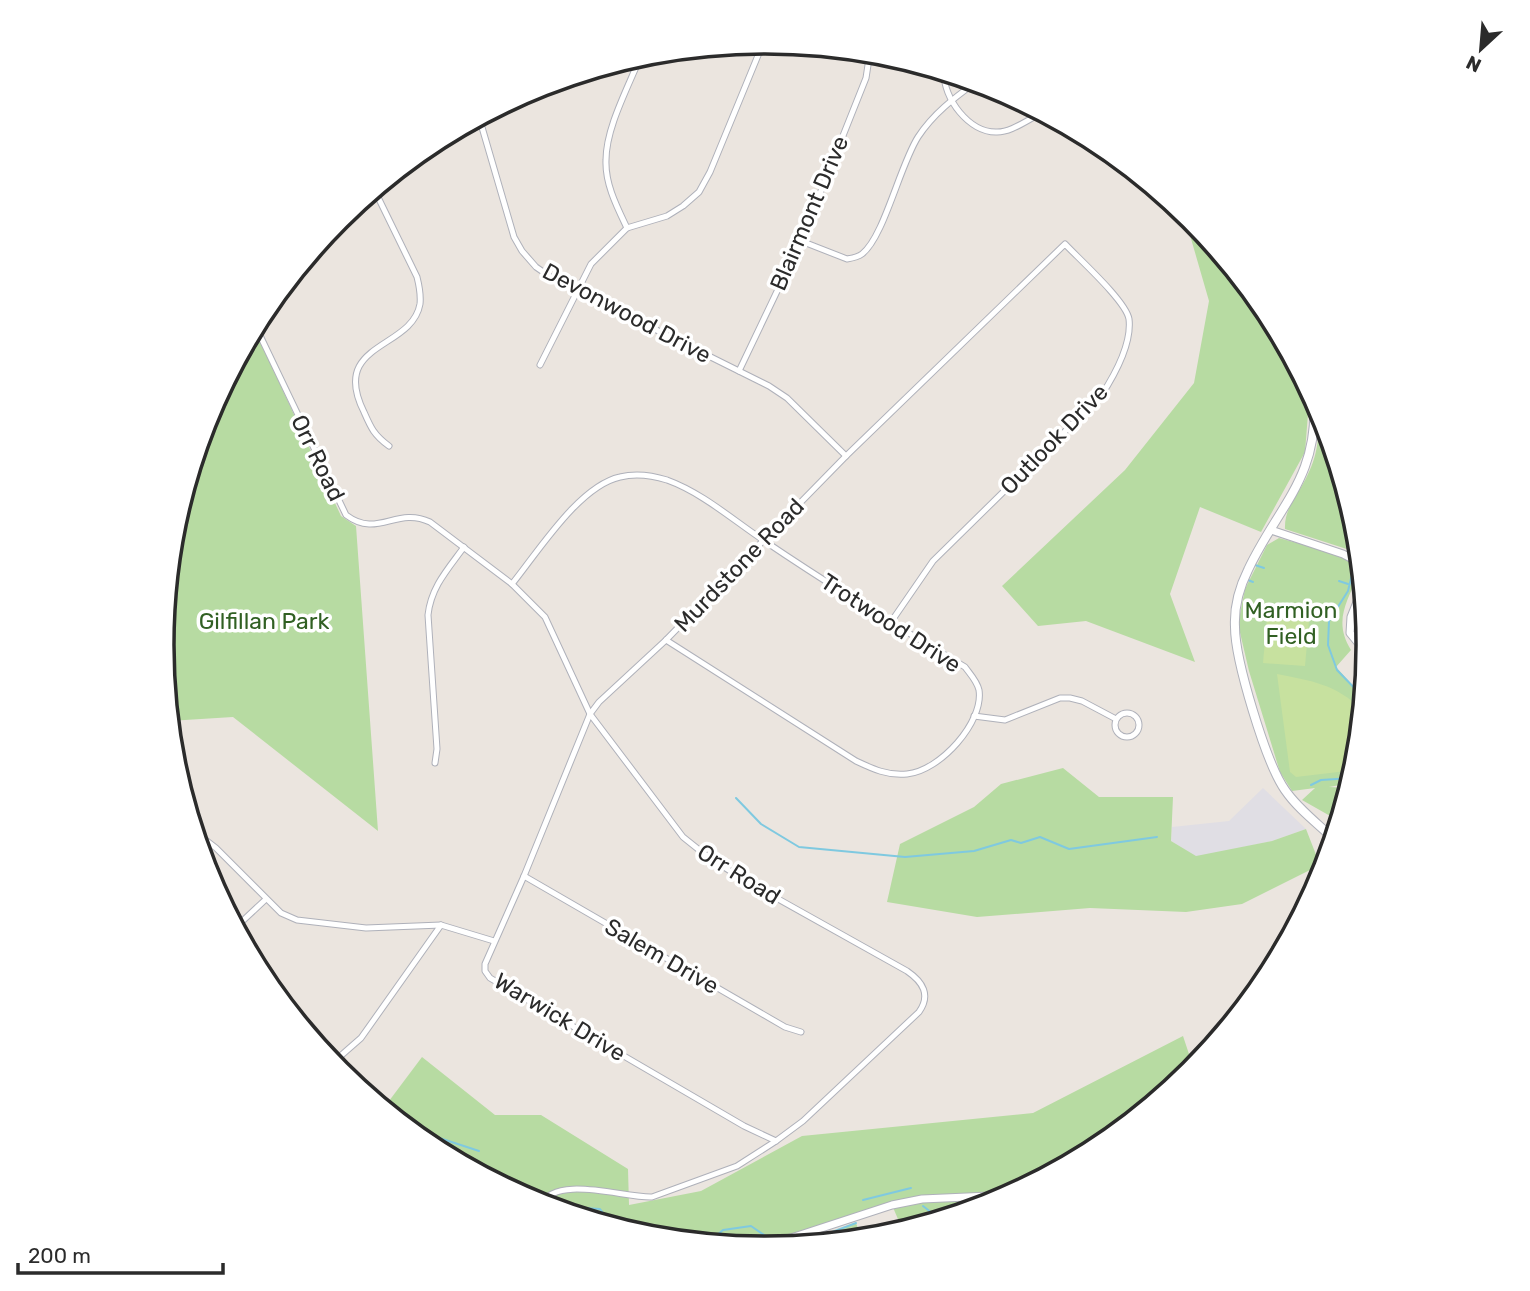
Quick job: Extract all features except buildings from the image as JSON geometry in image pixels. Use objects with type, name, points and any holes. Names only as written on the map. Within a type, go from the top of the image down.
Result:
[{"type":"main road","points":[[1315,429],[1309,460],[1252,562],[1238,597],[1235,618],[1237,651],[1274,771],[1292,799],[1326,832]]},
{"type":"street","points":[[540,365],[591,264],[627,229],[667,216],[699,192],[710,173],[759,54]]},
{"type":"street","name":"Blairmont Drive","points":[[739,371],[801,241],[866,78],[868,64]]},
{"type":"street","points":[[627,229],[609,186],[606,161],[609,137],[636,69]]},
{"type":"street","points":[[943,82],[951,100],[970,123],[984,131],[999,133],[1032,118]]},
{"type":"street","points":[[801,241],[848,259],[863,253],[877,234],[918,137],[935,115],[965,90]]},
{"type":"street","name":"Devonwood Drive","points":[[482,126],[514,237],[536,267],[576,290],[769,386],[787,398],[846,456]]},
{"type":"street","points":[[378,198],[417,277],[420,292],[420,305],[409,325],[402,333],[368,354],[358,374],[356,384],[361,406],[376,437],[389,446]]},
{"type":"street","name":"Murdstone Road","points":[[495,941],[590,714],[598,702],[714,593],[762,540],[846,456],[1065,244]]},
{"type":"street","name":"Outlook Drive","points":[[891,622],[933,561],[1101,396],[1118,370],[1129,328],[1129,317],[1122,303],[1065,244]]},
{"type":"street","name":"Orr Road","points":[[261,336],[346,514],[361,524],[369,525],[403,517],[419,517],[512,584],[545,617],[590,714],[683,837],[708,857],[907,971],[922,985],[926,999],[919,1012],[803,1121],[737,1166],[653,1197],[588,1189],[558,1190],[547,1195]]},
{"type":"street","name":"Trotwood Drive","points":[[512,584],[575,506],[594,489],[618,477],[643,474],[668,481],[696,495],[762,540],[965,667],[976,681],[979,691],[974,716],[950,753],[937,764],[909,775],[881,773],[856,761],[666,640]]},
{"type":"street","points":[[1271,530],[1349,556]]},
{"type":"street","points":[[435,763],[437,749],[429,601],[433,589],[464,547]]},
{"type":"street","points":[[1355,607],[1350,633],[1356,640]]},
{"type":"street","points":[[974,716],[1004,720],[1060,698],[1070,698],[1082,701],[1116,719]]},
{"type":"street","points":[[1127,713],[1134,715],[1139,722],[1138,730],[1132,736],[1121,735],[1116,730],[1116,719],[1127,713]]},
{"type":"street","name":"Warwick Drive","points":[[207,841],[265,900],[281,913],[297,920],[366,928],[442,925],[495,941],[485,964],[485,971],[490,978],[744,1126],[776,1141]]},
{"type":"street","name":"Salem Drive","points":[[524,876],[789,1029],[801,1032]]},
{"type":"street","points":[[242,921],[265,900]]},
{"type":"street","points":[[340,1056],[360,1038],[442,925]]},
{"type":"street","points":[[799,1235],[892,1205],[922,1199],[979,1196]]},
{"type":"shaded area","points":[[1263,788],[1306,829],[1272,841],[1196,857],[1171,841],[1172,827],[1229,821]]},
{"type":"green space","points":[[1190,234],[1257,317],[1308,413],[1305,452],[1261,532],[1200,507],[1170,594],[1195,662],[1086,621],[1038,626],[1002,586],[1125,470],[1194,383],[1209,301]]},
{"type":"green space","name":"Gilfillan Park","points":[[259,340],[341,516],[356,526],[378,831],[233,717],[179,720],[175,684],[175,607],[185,530],[205,455],[235,384]]},
{"type":"green space","points":[[1318,436],[1336,492],[1348,549],[1285,529],[1289,507],[1312,466]]},
{"type":"green space","name":"Marmion Field","points":[[1279,538],[1344,556],[1350,563],[1353,587],[1342,621],[1351,650],[1336,667],[1355,688],[1339,785],[1329,787],[1339,787],[1331,816],[1302,800],[1315,788],[1292,791],[1280,772],[1249,671],[1238,624],[1245,589],[1267,545]]},
{"type":"green space","points":[[1268,607],[1310,610],[1305,666],[1263,663]]},
{"type":"green space","points":[[1277,674],[1333,689],[1353,702],[1343,771],[1296,777],[1290,772]]},
{"type":"green space","points":[[1063,768],[1099,797],[1173,797],[1171,841],[1196,856],[1272,841],[1306,829],[1317,857],[1312,869],[1242,904],[1186,912],[1090,908],[977,917],[887,902],[900,844],[974,807],[1001,784]]},
{"type":"green space","points":[[1183,1036],[1190,1057],[1155,1090],[1093,1137],[1027,1176],[991,1192],[918,1217],[899,1221],[892,1205],[790,1236],[765,1237],[688,1232],[612,1217],[575,1205],[539,1192],[469,1158],[389,1101],[422,1057],[495,1115],[541,1115],[628,1169],[629,1205],[701,1191],[802,1136],[1033,1113]]},
{"type":"green space","points":[[856,1223],[858,1229],[842,1232],[830,1233]]},
{"type":"waterway","points":[[1255,565],[1264,568]]},
{"type":"waterway","points":[[1352,575],[1348,591],[1329,621],[1328,645],[1337,670],[1355,688]]},
{"type":"waterway","points":[[1248,580],[1253,582]]},
{"type":"waterway","points":[[1339,581],[1348,584]]},
{"type":"waterway","points":[[1311,785],[1321,780],[1341,779]]},
{"type":"waterway","points":[[736,798],[761,824],[799,847],[905,857],[974,851],[1011,840],[1021,843],[1040,837],[1069,849],[1157,837]]},
{"type":"waterway","points":[[438,1137],[479,1151]]},
{"type":"waterway","points":[[863,1200],[911,1188]]},
{"type":"waterway","points":[[923,1206],[931,1213]]},
{"type":"waterway","points":[[585,1208],[600,1209],[604,1215]]},
{"type":"waterway","points":[[830,1233],[856,1223]]},
{"type":"waterway","points":[[718,1234],[723,1230],[751,1226],[767,1237]]}]
